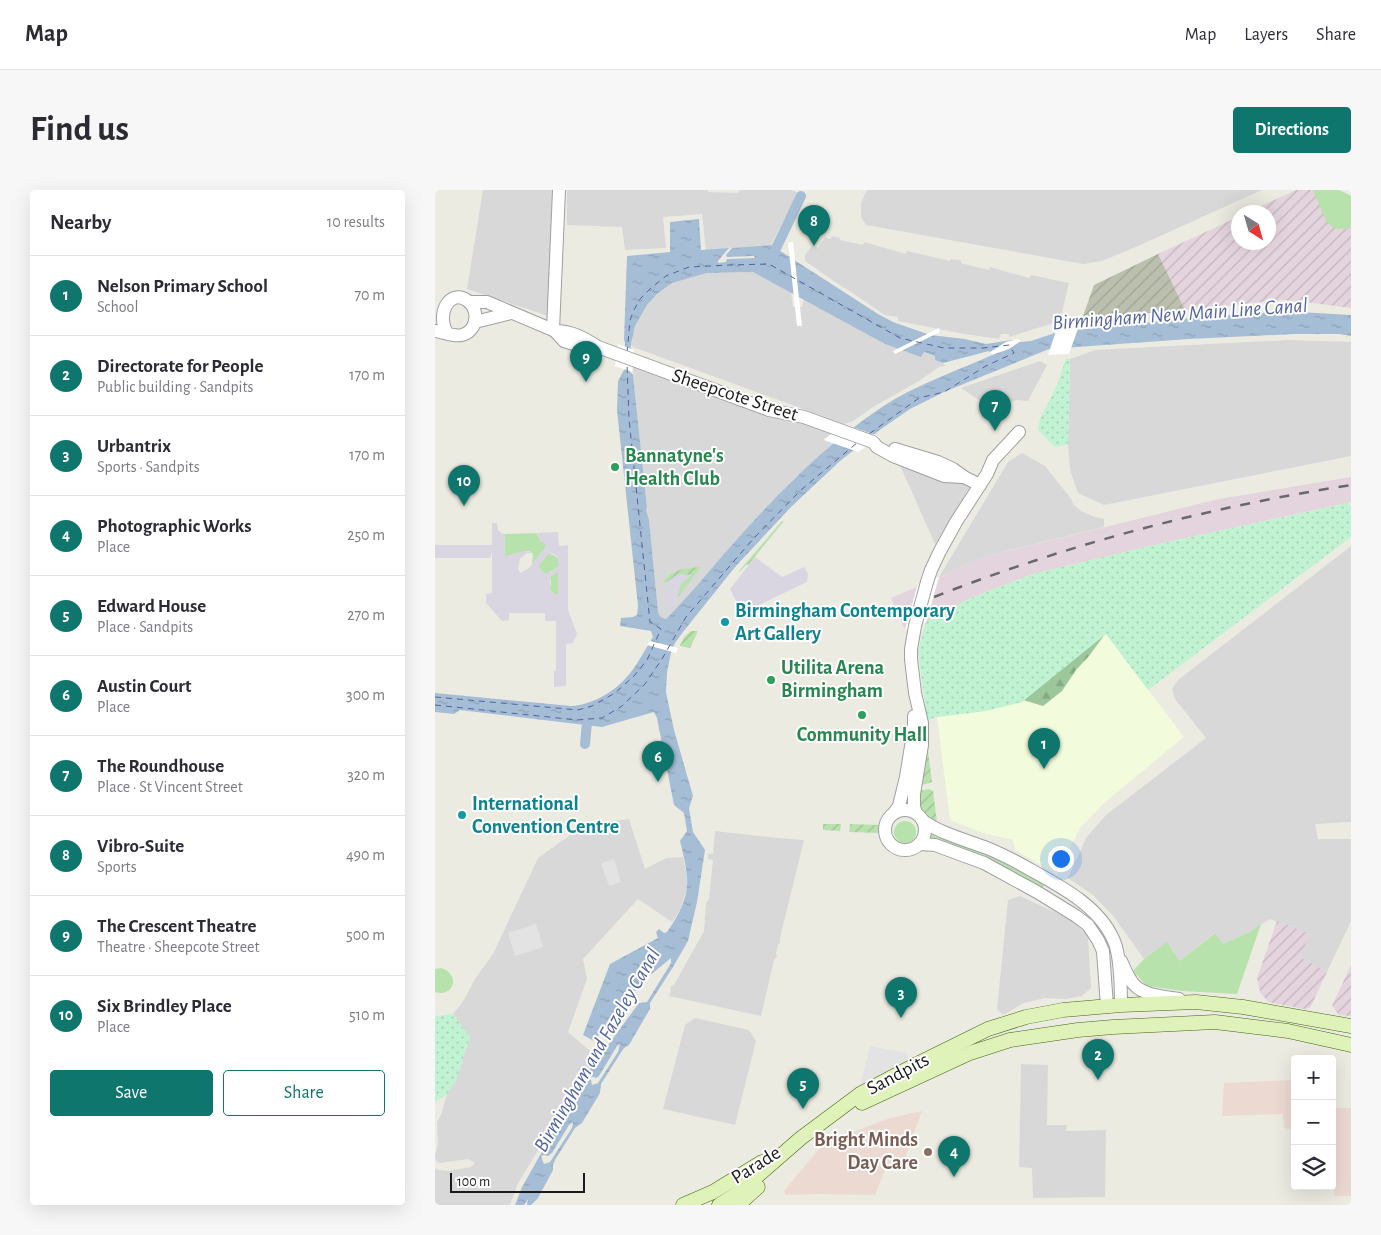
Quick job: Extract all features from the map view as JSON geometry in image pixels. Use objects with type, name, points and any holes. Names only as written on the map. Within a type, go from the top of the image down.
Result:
[{"type":"main road","points":[[1113,1014],[1196,1002],[1251,1008],[1351,1026]]},
{"type":"main road","name":"Sandpits","points":[[719,1205],[739,1192],[801,1138],[860,1094],[988,1029],[1026,1017],[1063,1010],[1113,1014]]},
{"type":"main road","points":[[1113,1014],[1174,1015],[1289,1031],[1351,1045]]},
{"type":"main road","name":"Sandpits","points":[[738,1205],[796,1154],[860,1104],[970,1053],[1010,1040],[1078,1030],[1113,1014]]},
{"type":"main road","name":"Parade","points":[[683,1205],[713,1192],[801,1138]]},
{"type":"street","points":[[448,334],[437,318],[440,308],[452,298],[460,298],[469,302],[487,302],[553,330],[559,190]]},
{"type":"street","points":[[435,331],[460,336],[472,329],[475,322],[475,311],[469,302]]},
{"type":"street","points":[[475,322],[511,313]]},
{"type":"street","name":"Sheepcote Street","points":[[598,347],[769,410],[803,417],[834,432],[872,445],[892,448],[938,462],[980,485]]},
{"type":"street","points":[[915,693],[922,723],[922,745],[914,794],[914,807],[925,828],[925,835],[919,844],[904,850],[896,848],[889,843],[885,826],[899,806],[914,728],[915,693],[911,649],[915,626],[931,570],[956,522],[987,474]]},
{"type":"street","points":[[894,813],[905,810],[920,817],[932,827],[1000,853],[1058,885],[1085,904],[1104,922],[1130,980],[1138,988],[1148,994],[1196,1002]]},
{"type":"street","points":[[919,844],[935,845],[984,863],[1037,892],[1088,925],[1103,951],[1113,1014]]},
{"type":"street","points":[[1113,1014],[1117,952]]},
{"type":"shaded area","points":[[483,190],[552,190],[548,316],[467,289]]},
{"type":"shaded area","points":[[567,190],[708,190],[708,192],[738,193],[740,190],[792,190],[798,193],[771,245],[706,250],[702,214],[663,217],[666,248],[625,250],[622,227],[567,225]]},
{"type":"shaded area","points":[[867,190],[1262,190],[1102,261],[1083,264],[866,225],[861,217],[861,203]]},
{"type":"shaded area","points":[[1296,190],[1339,190],[1351,196],[1351,308],[1283,300],[1185,310],[1158,254],[1231,220],[1231,250],[1276,250],[1276,205],[1263,205]]},
{"type":"shaded area","points":[[832,236],[840,238],[840,240],[863,245],[864,242],[906,254],[907,251],[950,261],[951,259],[961,260],[961,263],[989,270],[990,267],[1029,278],[1031,275],[1069,283],[1060,321],[1009,337],[1009,334],[1001,334],[999,339],[898,321],[898,317],[885,315],[805,261],[805,255],[813,245],[818,248],[825,237],[830,239]]},
{"type":"shaded area","points":[[1158,254],[1185,310],[1082,319],[1094,285]]},
{"type":"shaded area","points":[[753,272],[791,292],[793,307],[802,307],[804,299],[885,344],[921,356],[923,352],[935,356],[935,360],[946,366],[939,367],[853,421],[844,424],[633,347],[631,344],[635,326],[647,305],[657,294],[672,283],[707,273]]},
{"type":"shaded area","points":[[1288,340],[1351,342],[1351,456],[1104,505],[1078,493],[1070,470],[1068,444],[1070,359],[1095,350]]},
{"type":"shaded area","points":[[1066,358],[1070,359],[1068,444],[1055,447],[1038,430],[1040,419],[1058,383]]},
{"type":"shaded area","points":[[633,360],[834,432],[824,439],[835,444],[798,475],[770,503],[689,596],[666,619],[662,619],[658,611],[649,520],[646,510]]},
{"type":"shaded area","points":[[1040,361],[1047,365],[1028,401],[1017,400],[992,409],[961,388]]},
{"type":"shaded area","points":[[1022,453],[1045,466],[1072,500],[1073,504],[1081,511],[1104,519],[1104,527],[987,556],[939,577],[1008,462]]},
{"type":"shaded area","points":[[899,463],[971,485],[935,544]]},
{"type":"shaded area","points":[[1351,477],[1351,502],[1033,574],[971,598],[926,622],[939,577],[987,556],[1219,499]]},
{"type":"shaded area","points":[[1348,503],[1351,507],[1351,537],[1148,690],[1106,634],[1022,702],[986,711],[927,720],[918,651],[926,622],[971,598],[1033,574],[1150,546]]},
{"type":"shaded area","points":[[492,523],[497,523],[498,530],[505,534],[505,556],[525,551],[533,553],[527,553],[520,559],[518,568],[520,573],[529,568],[546,547],[545,543],[539,540],[539,536],[536,533],[558,532],[559,546],[568,545],[568,610],[577,634],[573,643],[566,644],[566,686],[554,687],[554,671],[556,671],[556,621],[545,621],[545,613],[509,613],[509,620],[502,621],[486,603],[486,594],[492,593],[492,551],[490,558],[435,558],[435,545],[492,545]],"holes":[[[549,553],[557,557],[559,566],[548,574],[541,571],[538,566]],[[558,572],[558,594],[554,594],[550,590],[550,577]]]},
{"type":"shaded area","points":[[1351,546],[1351,822],[1315,824],[1318,839],[1351,839],[1351,921],[1327,972],[1299,957],[1309,934],[1270,919],[1251,931],[1223,944],[1214,933],[1180,961],[1167,942],[1144,959],[1114,917],[1093,895],[1068,878],[1086,838],[1106,815],[1206,738],[1175,699],[1172,689],[1178,680]]},
{"type":"shaded area","points":[[755,557],[782,577],[804,567],[808,574],[807,582],[742,613],[730,589]]},
{"type":"shaded area","points":[[680,574],[692,575],[681,584],[675,605],[671,610],[664,601],[663,591],[667,582]]},
{"type":"shaded area","points":[[917,587],[905,630],[891,598]]},
{"type":"shaded area","points":[[1106,634],[1184,737],[1106,801],[1080,828],[1057,875],[1015,850],[1013,840],[983,833],[950,820],[937,717],[986,711],[1022,702]]},
{"type":"shaded area","points":[[629,819],[645,869],[666,858],[683,857],[687,888],[680,910],[672,922],[638,899],[583,959],[587,979],[568,1032],[596,1056],[518,1183],[510,1205],[435,1205],[435,1168],[448,1171],[471,1167],[475,1163],[468,1159],[440,1163],[436,1161],[435,1156],[438,1144],[437,1122],[447,1094],[456,1080],[470,1037],[453,1014],[493,954],[538,858],[584,825]]},
{"type":"shaded area","points":[[715,831],[804,840],[761,1016],[669,996],[670,987],[674,985],[704,931],[706,903],[709,899],[713,860],[708,859],[708,854],[713,854]]},
{"type":"shaded area","points":[[614,859],[621,882],[609,886],[601,863]]},
{"type":"shaded area","points":[[1020,896],[1072,920],[1088,937],[1091,988],[1082,996],[1066,999],[1045,998],[1024,1003],[1003,1015],[997,1009],[1008,900]]},
{"type":"shaded area","points":[[1277,921],[1310,934],[1300,957],[1327,972],[1310,1008],[1304,1009],[1268,1002],[1260,992],[1257,978]]},
{"type":"shaded area","points":[[536,924],[543,947],[515,956],[508,933]]},
{"type":"shaded area","points":[[1351,965],[1351,1016],[1339,1015],[1332,1006]]},
{"type":"shaded area","points":[[453,1014],[470,1037],[456,1080],[447,1094],[435,1102],[435,1016]]},
{"type":"shaded area","points":[[695,1018],[749,1030],[756,1041],[735,1125],[663,1109],[685,1025]]},
{"type":"shaded area","points":[[870,1046],[907,1053],[909,1063],[870,1085],[860,1086]]},
{"type":"shaded area","points":[[1021,1064],[1048,1065],[1047,1125],[1067,1125],[1066,1131],[1106,1130],[1105,1197],[1033,1198],[1032,1168],[1019,1167]]},
{"type":"shaded area","points":[[1291,1080],[1291,1129],[1284,1128],[1283,1114],[1222,1116],[1224,1083]]},
{"type":"shaded area","points":[[1336,1108],[1351,1108],[1351,1196],[1334,1196],[1334,1190],[1336,1190]]},
{"type":"shaded area","points":[[922,1111],[905,1158],[902,1162],[887,1164],[875,1195],[786,1195],[784,1191],[817,1151],[832,1140],[890,1118]]},
{"type":"green space","points":[[1313,190],[1339,190],[1351,196],[1351,228],[1335,229],[1326,221]]},
{"type":"green space","points":[[784,521],[749,564],[739,572],[739,571]]},
{"type":"green space","points":[[536,533],[541,541],[545,543],[546,547],[532,564],[533,554],[529,551],[505,557],[505,534]]},
{"type":"green space","points":[[549,553],[558,559],[559,566],[547,574],[541,571],[538,566]]},
{"type":"green space","points":[[701,567],[677,598],[681,584],[692,575],[666,583],[663,581],[676,572]]},
{"type":"green space","points":[[558,571],[558,594],[554,594],[550,590],[550,577]]},
{"type":"green space","points":[[1108,630],[1062,691],[1043,706],[1020,699]]},
{"type":"green space","points":[[691,631],[698,631],[690,648],[680,646],[684,637]]},
{"type":"green space","points":[[925,751],[928,751],[932,782],[919,786]]},
{"type":"green space","points":[[929,789],[933,791],[937,822],[928,818],[920,809],[919,791]]},
{"type":"green space","points":[[901,821],[909,821],[916,828],[916,836],[909,843],[901,843],[894,836],[894,828]]},
{"type":"green space","points":[[823,824],[841,824],[840,831],[823,830]]},
{"type":"green space","points":[[850,824],[880,825],[880,833],[849,832]]},
{"type":"green space","points":[[931,832],[1002,859],[1045,884],[1040,892],[929,839]]},
{"type":"green space","points":[[1261,924],[1237,994],[1182,991],[1147,986],[1133,971],[1144,959],[1167,942],[1180,961],[1215,933],[1223,944],[1251,931]]},
{"type":"green space","points":[[441,968],[451,975],[453,980],[451,989],[442,993],[435,992],[435,969]]},
{"type":"water","points":[[699,219],[701,250],[729,248],[718,263],[726,262],[727,259],[755,258],[754,256],[727,257],[726,255],[732,248],[771,245],[878,314],[893,322],[930,335],[965,339],[986,344],[1012,340],[1020,342],[1031,341],[1058,332],[1180,319],[1272,312],[1299,312],[1351,315],[1351,336],[1339,334],[1294,334],[1049,349],[944,392],[910,409],[840,461],[791,507],[735,567],[683,632],[671,653],[667,672],[666,692],[674,730],[693,796],[689,808],[693,832],[705,850],[697,902],[688,941],[650,1003],[650,1009],[629,1045],[624,1048],[601,1084],[600,1093],[582,1123],[575,1128],[555,1160],[553,1170],[538,1198],[531,1205],[527,1205],[528,1199],[524,1205],[515,1205],[522,1187],[568,1106],[566,1100],[582,1074],[591,1080],[592,1085],[598,1083],[618,1052],[620,1044],[599,1076],[596,1078],[590,1076],[589,1078],[586,1075],[599,1053],[603,1052],[639,1003],[647,1002],[671,963],[671,958],[643,981],[594,1041],[583,1035],[610,964],[658,938],[656,932],[659,929],[664,933],[667,932],[679,913],[687,884],[686,868],[680,841],[687,831],[684,813],[674,805],[657,718],[654,712],[602,727],[460,710],[454,714],[435,712],[435,693],[571,706],[578,705],[593,701],[619,685],[636,665],[653,637],[651,631],[620,626],[621,618],[637,615],[638,606],[617,410],[618,381],[624,370],[627,256],[670,252],[670,222]],"holes":[[[753,272],[885,344],[921,357],[924,352],[935,356],[935,360],[943,363],[989,351],[992,355],[922,385],[895,399],[839,439],[779,494],[681,603],[664,619],[658,611],[633,375],[629,370],[631,344],[635,326],[647,305],[657,294],[672,283],[707,273]],[[573,1122],[572,1128],[550,1162],[544,1164],[541,1157],[552,1153],[569,1125]]]},
{"type":"pier","points":[[788,242],[793,242],[802,326],[797,326]]},
{"type":"pier","points":[[1080,323],[1069,354],[1048,355],[1058,325]]},
{"type":"pier","points":[[939,328],[940,332],[895,354],[893,351]]},
{"type":"pier","points":[[1018,339],[1021,341],[1009,349],[992,355],[990,352],[1006,342]]},
{"type":"pier","points":[[618,344],[634,350],[632,372],[615,366]]},
{"type":"pier","points":[[844,424],[881,437],[858,452],[824,440]]},
{"type":"pier","points":[[939,577],[926,622],[905,630],[917,587]]},
{"type":"pier","points":[[650,641],[678,648],[676,653],[647,645]]},
{"type":"waterway","points":[[770,261],[801,196]]},
{"type":"waterway","points":[[585,744],[588,712]]},
{"type":"ferry route","points":[[627,353],[630,320],[634,310],[640,299],[666,276],[689,267],[769,264],[900,338],[944,348],[983,348],[1009,345],[1014,353],[986,366],[944,392],[919,398],[869,434]]},
{"type":"ferry route","points":[[435,697],[578,710],[592,706],[615,693],[634,676],[647,660],[661,629],[650,622],[629,419],[627,364]]},
{"type":"ferry route","points":[[435,705],[577,720],[602,718],[622,706],[645,684],[686,617],[753,539],[801,490],[858,442]]},
{"type":"railway","points":[[897,612],[1008,570],[1120,535],[1235,506],[1351,485]]},
{"type":"place","name":"Vibro-Suite","points":[[814,246]]},
{"type":"place","name":"The Crescent Theatre","points":[[586,382]]},
{"type":"place","name":"The Roundhouse","points":[[995,431]]},
{"type":"place","name":"Bannatyne's Health Club","points":[[615,467]]},
{"type":"place","name":"Six Brindley Place","points":[[464,506]]},
{"type":"place","name":"Birmingham Contemporary Art Gallery","points":[[725,622]]},
{"type":"place","name":"Utilita Arena Birmingham","points":[[771,680]]},
{"type":"place","name":"Community Hall","points":[[862,715]]},
{"type":"place","name":"Nelson Primary School","points":[[1044,769]]},
{"type":"place","name":"Austin Court","points":[[658,782]]},
{"type":"place","name":"International Convention Centre","points":[[462,815]]},
{"type":"place","name":"Urbantrix","points":[[901,1018]]},
{"type":"place","name":"Directorate for People","points":[[1098,1080]]},
{"type":"place","name":"Edward House","points":[[803,1109]]},
{"type":"place","name":"Bright Minds Day Care","points":[[928,1152]]},
{"type":"place","name":"Photographic Works","points":[[954,1177]]},
{"type":"water label","name":"Birmingham New Main Line Canal","points":[[1180,314]]},
{"type":"water label","name":"Birmingham and Fazeley Canal","points":[[597,1050]]}]
